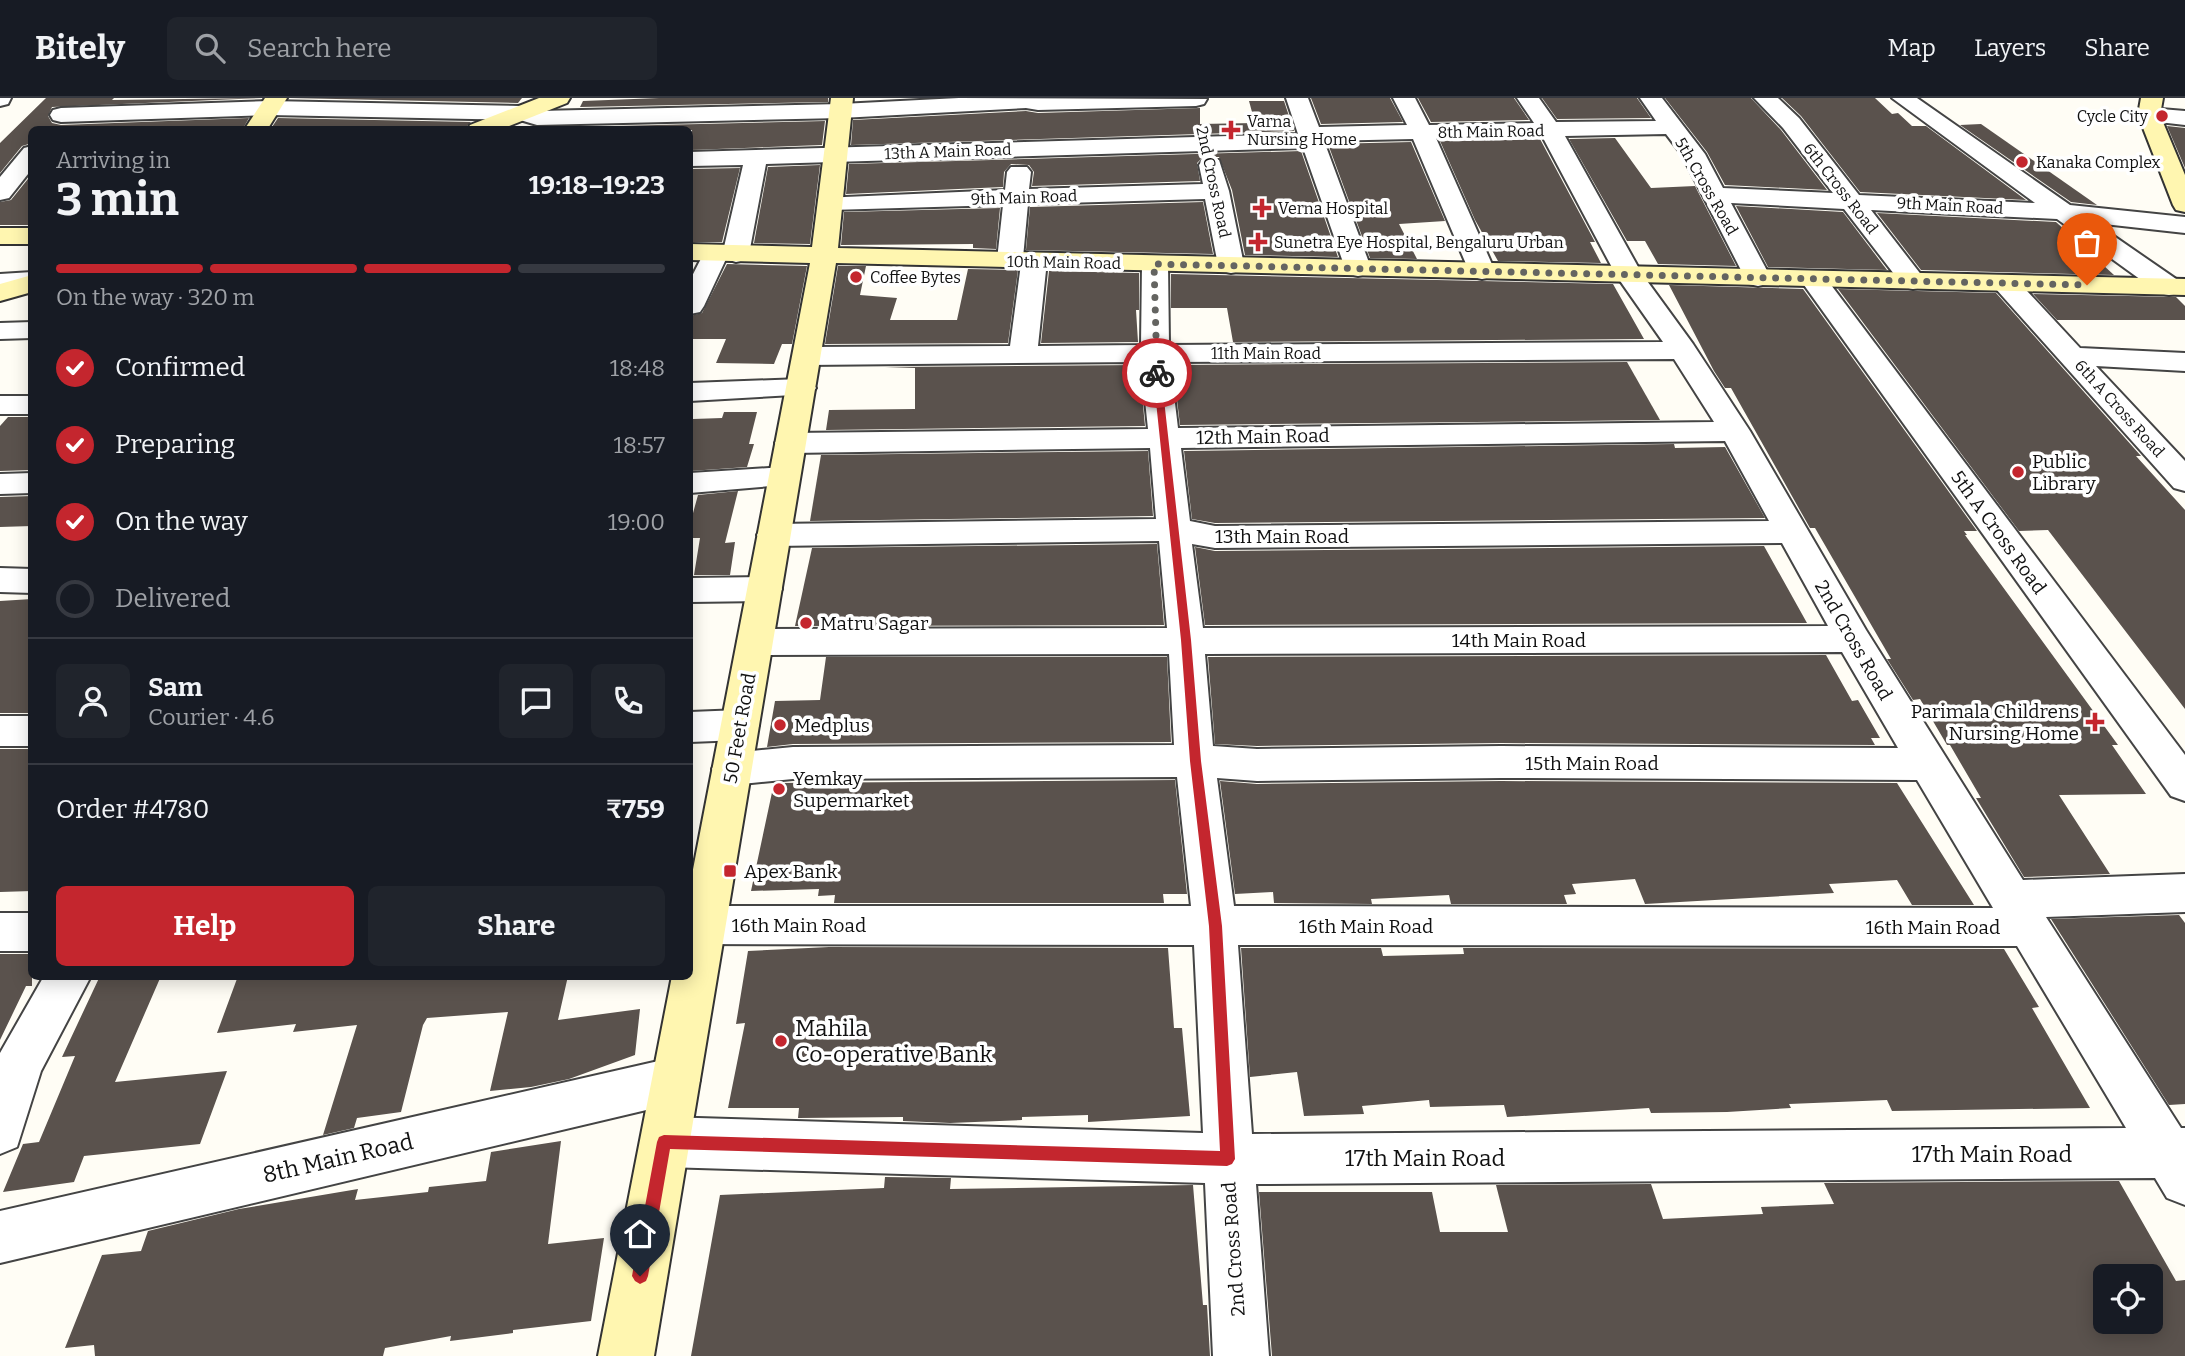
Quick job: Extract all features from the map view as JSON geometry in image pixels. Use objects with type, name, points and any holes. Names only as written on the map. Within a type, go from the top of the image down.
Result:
[{"type":"main road","points":[[489,126],[559,98]]},
{"type":"main road","points":[[257,126],[272,103]]},
{"type":"main road","name":"50 Feet Road","points":[[693,955],[697,925],[732,769],[804,372],[824,256],[842,104]]},
{"type":"main road","points":[[2151,106],[2185,205]]},
{"type":"main road","points":[[0,236],[28,236]]},
{"type":"main road","name":"10th Main Road","points":[[714,253],[2177,287]]},
{"type":"main road","points":[[0,293],[28,282]]},
{"type":"main road","name":"50 Feet Road","points":[[626,1356],[676,1080],[690,980]]},
{"type":"street","points":[[1297,98],[1358,268]]},
{"type":"street","points":[[1405,98],[1482,271]]},
{"type":"street","name":"2nd Cross Road","points":[[1528,98],[1629,275],[1683,350],[1735,431],[1853,639],[1928,764],[2180,1162]]},
{"type":"street","name":"5th Cross Road","points":[[1651,98],[1693,154],[1758,278]]},
{"type":"street","name":"6th Cross Road","points":[[1765,98],[1791,123],[1913,281]]},
{"type":"street","points":[[1903,98],[2177,287]]},
{"type":"street","points":[[62,114],[170,105],[272,103],[523,113],[537,118],[662,122],[842,104],[1196,99]]},
{"type":"street","name":"2nd Cross Road","points":[[1196,99],[1231,265]]},
{"type":"street","points":[[1023,355],[1022,261],[1016,197],[1026,101]]},
{"type":"street","points":[[150,126],[170,105]]},
{"type":"street","points":[[2151,106],[2185,118]]},
{"type":"street","name":"8th Main Road","points":[[1206,143],[1422,133],[1673,127]]},
{"type":"street","name":"13th A Main Road","points":[[693,159],[1206,143]]},
{"type":"street","points":[[693,299],[756,157]]},
{"type":"street","points":[[0,193],[28,158]]},
{"type":"street","name":"9th Main Road","points":[[831,203],[1217,191]]},
{"type":"street","name":"9th Main Road","points":[[1714,195],[2066,212],[2185,225]]},
{"type":"street","name":"2nd Cross Road","points":[[1154,264],[1155,354],[1186,640],[1195,761],[1215,926],[1241,1356]]},
{"type":"street","name":"5th A Cross Road","points":[[1813,279],[2185,785]]},
{"type":"street","points":[[0,282],[28,281]]},
{"type":"street","points":[[2005,283],[2073,356]]},
{"type":"street","points":[[0,331],[28,330]]},
{"type":"street","name":"11th Main Road","points":[[693,391],[804,372],[1023,355],[1683,350]]},
{"type":"street","name":"6th A Cross Road","points":[[2073,356],[2185,362]]},
{"type":"street","name":"6th A Cross Road","points":[[2073,356],[2185,481]]},
{"type":"street","points":[[0,405],[28,405]]},
{"type":"street","name":"12th Main Road","points":[[693,483],[788,460],[1164,437],[1735,431]]},
{"type":"street","points":[[0,484],[28,483]]},
{"type":"street","name":"13th Main Road","points":[[774,535],[1175,530],[1215,537],[1791,532]]},
{"type":"street","points":[[0,580],[28,581]]},
{"type":"street","points":[[693,590],[765,589]]},
{"type":"street","name":"14th Main Road","points":[[755,642],[1853,639]]},
{"type":"street","points":[[693,727],[740,725]]},
{"type":"street","points":[[0,731],[28,731]]},
{"type":"street","name":"15th Main Road","points":[[732,769],[793,763],[1195,761],[1257,765],[1501,762],[1928,764]]},
{"type":"street","name":"16th Main Road","points":[[697,925],[1215,926],[2020,913],[2185,893]]},
{"type":"street","points":[[0,932],[28,932]]},
{"type":"street","points":[[0,1130],[10,1066],[66,980]]},
{"type":"street","name":"8th Main Road","points":[[0,1237],[676,1080]]},
{"type":"street","name":"17th Main Road","points":[[664,1142],[1227,1159],[2180,1162]]},
{"type":"building","points":[[46,98],[262,98],[52,107],[48,116],[52,123],[61,125],[249,118],[244,126],[28,126],[28,144],[22,146],[0,173],[0,143]]},
{"type":"building","points":[[290,98],[522,98],[518,103]]},
{"type":"building","points":[[828,98],[828,102],[580,107],[583,101]]},
{"type":"building","points":[[1311,98],[1390,98],[1403,122],[1321,124]]},
{"type":"building","points":[[1418,98],[1514,98],[1529,120],[1431,122]]},
{"type":"building","points":[[1542,98],[1637,98],[1651,118],[1557,119]]},
{"type":"building","points":[[1665,98],[1751,98],[1781,130],[1827,190],[1725,185],[1707,152]]},
{"type":"building","points":[[1782,98],[1875,98],[1892,114],[1898,113],[1912,126],[1926,126],[2026,200],[1860,192],[1801,116]]},
{"type":"building","points":[[1249,101],[1284,101],[1294,131],[851,145],[853,120],[1026,111],[1038,113],[1200,108],[1200,124],[1255,123]]},
{"type":"building","points":[[278,118],[471,122],[467,126],[273,126]]},
{"type":"building","points":[[825,121],[822,145],[693,150],[693,126],[614,126]]},
{"type":"building","points":[[1981,124],[2097,205],[2071,202],[1960,125]]},
{"type":"building","points":[[2167,126],[2185,128],[2185,168]]},
{"type":"building","points":[[1615,138],[1651,188],[1695,186],[1736,266],[1658,264],[1645,241],[1627,241],[1569,139]]},
{"type":"building","points":[[1540,139],[1595,242],[1590,242],[1601,263],[1498,261],[1475,220],[1440,141]]},
{"type":"building","points":[[1411,142],[1445,221],[1399,224],[1417,259],[1370,258],[1328,144]]},
{"type":"building","points":[[1301,151],[1338,257],[1245,255],[1232,190],[1219,157],[1203,157],[1197,163],[1200,181],[1032,186],[1034,172],[1029,165],[1011,164],[1004,172],[1003,187],[846,194],[849,164]]},
{"type":"building","points":[[820,165],[810,244],[754,243],[768,167]]},
{"type":"building","points":[[740,168],[722,242],[693,242],[693,169]]},
{"type":"building","points":[[28,179],[28,225],[0,225],[0,202],[11,200]]},
{"type":"building","points":[[1203,202],[1213,254],[1026,250],[1030,207]]},
{"type":"building","points":[[1736,206],[1843,212],[1887,270],[1768,267]]},
{"type":"building","points":[[1000,208],[996,249],[973,248],[973,244],[841,245],[844,212]]},
{"type":"building","points":[[1877,213],[2056,222],[2114,275],[1921,270]]},
{"type":"building","points":[[727,264],[807,266],[792,344],[782,344],[774,364],[716,363],[726,339],[693,339],[693,315],[702,313]]},
{"type":"building","points":[[838,266],[866,266],[860,295],[897,298],[890,320],[957,320],[968,269],[1018,270],[1008,343],[825,344]]},
{"type":"building","points":[[1049,271],[1139,273],[1139,310],[1136,310],[1138,342],[1041,343]]},
{"type":"building","points":[[1171,274],[1613,284],[1644,339],[1233,342],[1227,308],[1171,308]]},
{"type":"building","points":[[1669,285],[1803,289],[1977,531],[1964,531],[2118,745],[2112,745],[2146,794],[2059,795],[2110,874],[2024,877],[1976,798],[1981,798],[1950,745],[1947,745],[1920,699],[1913,700],[1887,659],[1891,659],[1815,528],[1810,528],[1731,388],[1725,388],[1714,371]]},
{"type":"building","points":[[1838,289],[1996,293],[2141,456],[2136,456],[2185,510],[2185,709],[2048,530],[2019,531]]},
{"type":"building","points":[[2033,294],[2176,297],[2185,306],[2185,320],[2057,320]]},
{"type":"building","points":[[1627,362],[1660,420],[1180,425],[1173,365]]},
{"type":"building","points":[[1139,365],[1145,426],[826,430],[829,410],[915,409],[915,368],[885,367]]},
{"type":"building","points":[[724,412],[757,412],[749,444],[754,444],[747,467],[693,471],[693,419],[722,418]]},
{"type":"building","points":[[8,417],[28,417],[28,470],[0,471],[0,426]]},
{"type":"building","points":[[1674,444],[1675,448],[1725,447],[1765,518],[1215,523],[1192,519],[1184,451]]},
{"type":"building","points":[[1148,451],[1153,516],[810,521],[821,455]]},
{"type":"building","points":[[738,491],[725,543],[735,542],[730,575],[694,575],[700,538],[693,538],[693,513],[698,495]]},
{"type":"building","points":[[28,496],[28,526],[0,527],[0,497]]},
{"type":"building","points":[[1157,544],[1164,625],[795,626],[812,548]]},
{"type":"building","points":[[1764,546],[1807,623],[1205,625],[1195,547],[1215,551]]},
{"type":"building","points":[[28,599],[28,713],[0,713],[0,601]]},
{"type":"building","points":[[1826,655],[1852,701],[1858,700],[1880,738],[1871,738],[1875,745],[1215,744],[1208,657]]},
{"type":"building","points":[[826,657],[1167,657],[1171,742],[793,744],[767,747],[775,701],[820,700]]},
{"type":"building","points":[[0,749],[28,749],[28,891],[0,892]]},
{"type":"building","points":[[1175,780],[1187,894],[1163,894],[1164,903],[834,903],[835,895],[818,896],[819,889],[751,891],[774,783]]},
{"type":"building","points":[[1220,781],[1257,784],[1501,781],[1897,783],[1974,905],[1912,905],[1897,880],[1829,884],[1834,893],[1645,904],[1635,879],[1572,884],[1576,894],[1564,895],[1567,904],[1451,904],[1449,895],[1371,899],[1372,904],[1274,903],[1273,892],[1235,894]]},
{"type":"building","points":[[2179,915],[2185,923],[2185,1104],[2169,1105],[2051,919]]},
{"type":"building","points":[[829,947],[1168,948],[1174,1028],[1182,1028],[1190,1116],[1088,1122],[1088,1115],[950,1123],[903,1121],[903,1117],[798,1118],[799,1108],[728,1108],[745,1023],[736,1024],[748,951]]},
{"type":"building","points":[[1241,948],[1381,948],[1383,956],[1464,954],[1463,948],[2004,949],[2039,1007],[2032,1008],[2090,1108],[1892,1111],[1887,1100],[1789,1104],[1791,1108],[1727,1112],[1651,1113],[1649,1108],[1507,1117],[1504,1105],[1430,1107],[1429,1100],[1362,1106],[1364,1114],[1304,1116],[1297,1072],[1250,1077]]},
{"type":"building","points":[[0,954],[28,954],[28,980],[32,980],[32,986],[26,986],[0,1040]]},
{"type":"building","points":[[98,980],[159,980],[115,1082],[227,1071],[200,1144],[84,1156],[74,1182],[3,1192],[23,1144],[39,1142],[75,1056],[62,1057]]},
{"type":"building","points":[[237,980],[567,980],[558,1020],[640,1009],[635,1055],[569,1079],[531,1087],[490,1091],[508,1012],[427,1018],[401,1112],[357,1118],[354,1128],[323,1135],[357,1025],[293,1032],[296,1024],[217,1033]]},
{"type":"building","points":[[561,1141],[548,1244],[604,1238],[591,1321],[450,1341],[451,1336],[385,1348],[383,1356],[95,1356],[94,1345],[65,1348],[102,1255],[141,1251],[148,1231],[239,1209],[358,1189],[355,1200],[428,1192],[429,1187],[486,1181],[491,1152]]},
{"type":"building","points":[[885,1177],[951,1178],[950,1189],[1193,1185],[1210,1356],[691,1356],[720,1195],[884,1188]]},
{"type":"building","points":[[2119,1181],[2176,1281],[2185,1280],[2185,1356],[1272,1356],[1259,1192],[1432,1192],[1440,1232],[1508,1232],[1496,1185],[1651,1184],[1663,1219],[1763,1214],[1761,1207],[1834,1204],[1824,1183]]},
{"type":"way so far","points":[[1157,373],[1154,264],[2087,285]]},
{"type":"place","name":"Cycle City","points":[[2162,116]]},
{"type":"place","name":"Varna Nursing Home","points":[[1231,130]]},
{"type":"place","name":"Kanaka Complex","points":[[2022,162]]},
{"type":"place","name":"Verna Hospital","points":[[1262,208]]},
{"type":"place","name":"Sunetra Eye Hospital, Bengaluru Urban","points":[[1258,242]]},
{"type":"place","name":"Coffee Bytes","points":[[856,277]]},
{"type":"place","name":"Public Library","points":[[2018,472]]},
{"type":"place","name":"Matru Sagar","points":[[806,623]]},
{"type":"place","name":"Parimala Childrens Nursing Home","points":[[2095,722]]},
{"type":"place","name":"Medplus","points":[[780,725]]},
{"type":"place","name":"Yemkay Supermarket","points":[[779,789]]},
{"type":"place","name":"Apex Bank","points":[[730,871]]},
{"type":"place","name":"Mahila Co-operative Bank","points":[[781,1041]]},
{"type":"route","points":[[640,1276],[664,1142],[1227,1159],[1215,926],[1195,761],[1186,640],[1157,373]]}]
